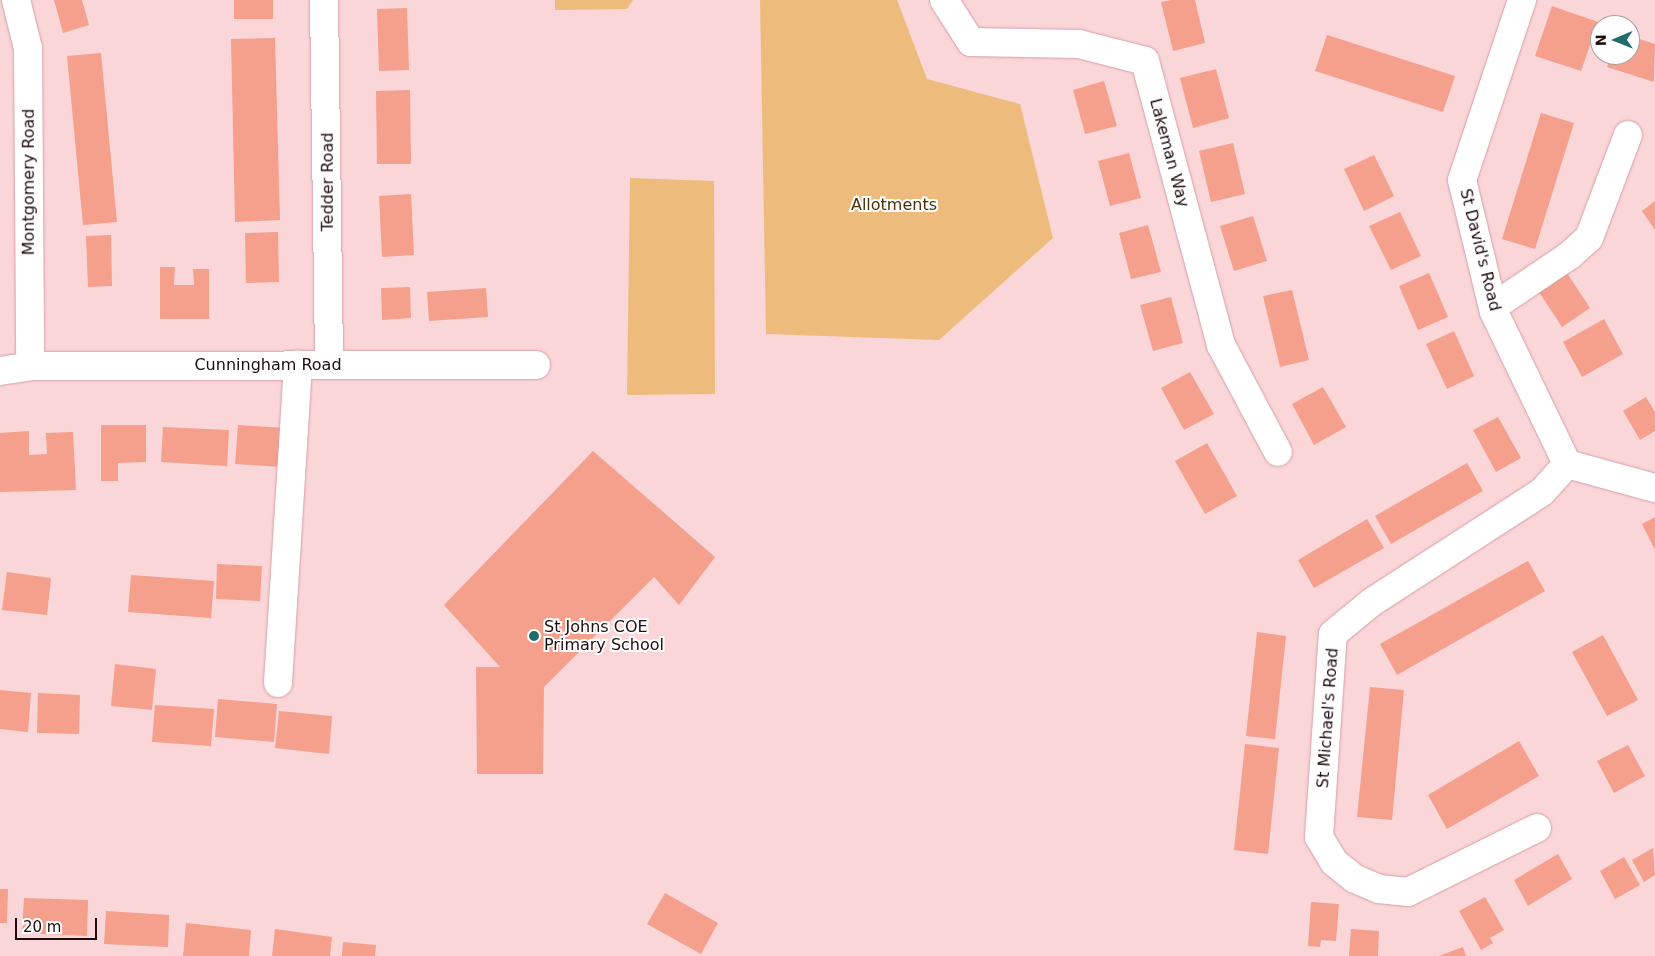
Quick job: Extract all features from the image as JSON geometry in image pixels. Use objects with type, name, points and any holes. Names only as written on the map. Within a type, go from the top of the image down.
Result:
[{"type":"street","name":"Montgomery Road","points":[[16,0],[28,48],[30,366]]},
{"type":"street","name":"Tedder Road","points":[[324,0],[329,365]]},
{"type":"street","name":"Lakeman Way","points":[[944,0],[971,42],[1080,44],[1145,61],[1221,345],[1278,452]]},
{"type":"street","name":"St David's Road","points":[[1522,0],[1462,180],[1494,307],[1567,464]]},
{"type":"street","points":[[1494,307],[1570,255],[1589,238],[1628,134]]},
{"type":"street","name":"Cunningham Road","points":[[0,371],[30,366],[536,364]]},
{"type":"street","points":[[278,683],[298,365]]},
{"type":"street","points":[[1567,464],[1655,488]]},
{"type":"street","name":"St Michael's Road","points":[[1538,828],[1408,892],[1379,889],[1355,878],[1334,862],[1319,837],[1333,634],[1372,602],[1542,492],[1567,464]]},
{"type":"green space","points":[[555,0],[633,0],[627,9],[555,10]]},
{"type":"green space","name":"Allotments","points":[[760,0],[897,0],[927,79],[1020,104],[1053,238],[939,340],[766,334]]},
{"type":"green space","points":[[630,178],[714,181],[715,394],[627,395]]},
{"type":"building","points":[[54,0],[82,0],[89,25],[63,33]]},
{"type":"building","points":[[234,0],[273,0],[273,19],[234,19]]},
{"type":"building","points":[[1195,0],[1205,43],[1173,51],[1161,2]]},
{"type":"building","points":[[1552,6],[1590,19],[1590,45],[1581,71],[1535,56]]},
{"type":"building","points":[[407,8],[409,70],[379,71],[377,9]]},
{"type":"building","points":[[1327,35],[1455,76],[1443,112],[1315,71]]},
{"type":"building","points":[[275,38],[280,220],[235,222],[231,39]]},
{"type":"building","points":[[1640,39],[1655,44],[1654,82],[1607,67],[1608,65],[1640,65]]},
{"type":"building","points":[[101,53],[117,222],[83,225],[67,56]]},
{"type":"building","points":[[1216,69],[1229,118],[1193,128],[1180,78]]},
{"type":"building","points":[[1104,81],[1117,126],[1085,134],[1073,90]]},
{"type":"building","points":[[410,90],[411,164],[377,164],[376,91]]},
{"type":"building","points":[[1541,113],[1574,123],[1535,249],[1502,239]]},
{"type":"building","points":[[1233,143],[1245,194],[1211,202],[1199,151]]},
{"type":"building","points":[[1129,153],[1141,198],[1110,206],[1098,161]]},
{"type":"building","points":[[1374,155],[1394,196],[1364,211],[1344,169]]},
{"type":"building","points":[[411,194],[414,255],[382,257],[379,196]]},
{"type":"building","points":[[1655,201],[1655,230],[1642,211]]},
{"type":"building","points":[[1400,212],[1421,256],[1391,270],[1369,226]]},
{"type":"building","points":[[1253,216],[1267,261],[1234,271],[1220,226]]},
{"type":"building","points":[[1148,225],[1161,272],[1131,279],[1119,233]]},
{"type":"building","points":[[278,232],[279,282],[246,283],[245,233]]},
{"type":"building","points":[[111,235],[112,286],[88,287],[86,236]]},
{"type":"building","points":[[160,267],[175,267],[174,285],[194,285],[193,269],[209,269],[209,319],[160,319]]},
{"type":"building","points":[[1563,267],[1590,308],[1562,327],[1535,286]]},
{"type":"building","points":[[1429,273],[1448,317],[1418,330],[1399,286]]},
{"type":"building","points":[[410,287],[411,318],[382,320],[381,288]]},
{"type":"building","points":[[486,288],[488,317],[429,321],[427,292]]},
{"type":"building","points":[[1292,290],[1309,360],[1280,367],[1263,296]]},
{"type":"building","points":[[1171,297],[1183,343],[1153,351],[1140,305]]},
{"type":"building","points":[[1604,319],[1623,354],[1582,377],[1563,342]]},
{"type":"building","points":[[1454,331],[1474,376],[1447,389],[1426,344]]},
{"type":"building","points":[[1190,372],[1214,414],[1184,430],[1161,388]]},
{"type":"building","points":[[1323,387],[1346,427],[1314,445],[1292,404]]},
{"type":"building","points":[[1646,397],[1655,412],[1655,431],[1640,440],[1623,411]]},
{"type":"building","points":[[1498,417],[1521,458],[1496,472],[1473,430]]},
{"type":"building","points":[[101,425],[146,425],[146,462],[118,463],[118,481],[101,481]]},
{"type":"building","points":[[238,425],[285,428],[282,467],[235,464]]},
{"type":"building","points":[[163,427],[229,430],[227,466],[161,462]]},
{"type":"building","points":[[29,431],[29,455],[47,454],[46,433],[73,432],[76,490],[0,492],[0,433]]},
{"type":"building","points":[[1207,443],[1237,496],[1205,514],[1175,461]]},
{"type":"building","name":"St Johns COE Primary School","points":[[593,451],[715,557],[679,605],[654,577],[544,687],[543,774],[477,774],[476,667],[500,667],[444,605]]},
{"type":"building","points":[[1467,463],[1483,491],[1391,544],[1375,516]]},
{"type":"building","points":[[1655,517],[1655,550],[1642,524]]},
{"type":"building","points":[[1367,519],[1384,548],[1314,588],[1298,560]]},
{"type":"building","points":[[1528,561],[1545,591],[1397,675],[1380,644]]},
{"type":"building","points":[[217,564],[262,566],[260,601],[216,599]]},
{"type":"building","points":[[7,572],[51,578],[47,615],[2,610]]},
{"type":"building","points":[[131,575],[214,581],[211,618],[128,612]]},
{"type":"building","points":[[1257,632],[1286,636],[1275,739],[1246,736]]},
{"type":"building","points":[[1603,635],[1638,700],[1607,716],[1572,652]]},
{"type":"building","points":[[115,664],[156,669],[152,710],[111,706]]},
{"type":"building","points":[[1370,687],[1404,690],[1392,820],[1357,817]]},
{"type":"building","points":[[0,690],[31,693],[28,732],[0,729]]},
{"type":"building","points":[[38,693],[80,695],[79,734],[37,733]]},
{"type":"building","points":[[218,699],[277,704],[274,742],[215,737]]},
{"type":"building","points":[[155,705],[214,709],[211,746],[152,742]]},
{"type":"building","points":[[279,711],[332,716],[329,754],[275,748]]},
{"type":"building","points":[[1519,741],[1539,776],[1447,829],[1428,795]]},
{"type":"building","points":[[1245,744],[1279,748],[1268,854],[1234,850]]},
{"type":"building","points":[[1628,745],[1645,776],[1614,793],[1597,761]]},
{"type":"building","points":[[1653,848],[1655,875],[1644,882],[1632,860]]},
{"type":"building","points":[[1558,854],[1572,879],[1528,906],[1514,880]]},
{"type":"building","points":[[1624,857],[1640,885],[1615,899],[1600,871]]},
{"type":"building","points":[[0,889],[8,889],[7,923],[0,923]]},
{"type":"building","points":[[665,893],[718,923],[701,954],[647,924]]},
{"type":"building","points":[[1485,897],[1504,930],[1490,938],[1493,943],[1481,950],[1459,911]]},
{"type":"building","points":[[24,898],[88,900],[87,936],[22,933]]},
{"type":"building","points":[[1311,902],[1339,904],[1336,941],[1321,940],[1320,947],[1308,946]]},
{"type":"building","points":[[106,911],[169,915],[168,947],[104,944]]},
{"type":"building","points":[[186,923],[251,930],[249,956],[183,956]]},
{"type":"building","points":[[275,929],[332,937],[330,956],[272,956]]},
{"type":"building","points":[[1351,929],[1379,931],[1378,956],[1349,956]]},
{"type":"building","points":[[343,942],[376,945],[375,956],[342,956]]},
{"type":"building","points":[[1463,947],[1466,956],[1439,956]]},
{"type":"place","name":"St Johns COE Primary School","points":[[534,636]]}]
